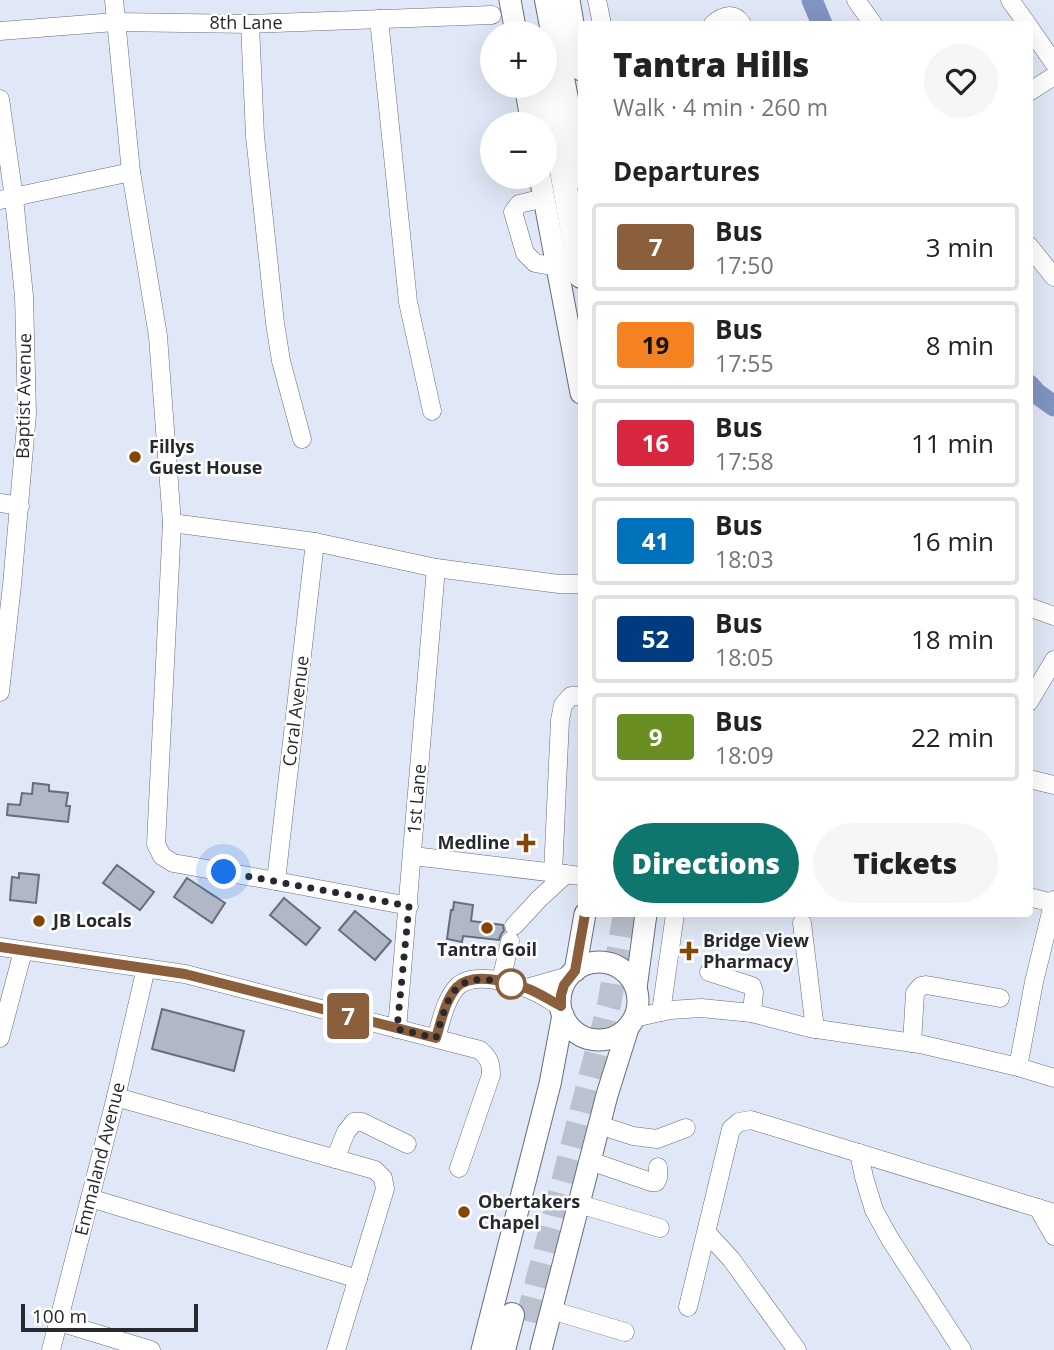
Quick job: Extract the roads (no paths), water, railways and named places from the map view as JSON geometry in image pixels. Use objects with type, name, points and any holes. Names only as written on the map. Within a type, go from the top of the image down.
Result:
[{"type":"highway","points":[[530,0],[535,21]]},
{"type":"highway","points":[[547,0],[578,161]]},
{"type":"highway","points":[[549,98],[578,259]]},
{"type":"highway","points":[[503,1350],[519,1318],[520,1350]]},
{"type":"main road","points":[[510,0],[514,21]]},
{"type":"main road","points":[[569,0],[578,52]]},
{"type":"main road","points":[[542,189],[578,377]]},
{"type":"main road","points":[[482,1350],[550,1084],[562,1010],[561,995],[572,973],[584,917]]},
{"type":"main road","points":[[541,1350],[616,1063],[638,1001],[646,917]]},
{"type":"main road","points":[[572,973],[594,963],[609,963],[623,970],[637,990]]},
{"type":"main road","points":[[562,1010],[574,1031],[585,1038],[610,1039],[622,1033],[631,1023]]},
{"type":"street","points":[[114,0],[131,172],[158,337],[172,523],[156,844],[162,856],[173,863],[409,906]]},
{"type":"street","points":[[597,0],[601,21]]},
{"type":"street","points":[[856,0],[871,21]]},
{"type":"street","points":[[1010,0],[1025,21]]},
{"type":"street","name":"8th Lane","points":[[0,31],[115,22],[250,24],[492,15]]},
{"type":"street","points":[[717,21],[724,16],[733,15],[741,21]]},
{"type":"street","points":[[379,19],[408,302],[432,411]]},
{"type":"street","points":[[250,24],[255,136],[275,323],[281,361],[302,439]]},
{"type":"street","points":[[1033,33],[1054,62]]},
{"type":"street","points":[[1033,89],[1054,76]]},
{"type":"street","name":"Baptist Avenue","points":[[0,99],[7,199],[24,296],[27,359],[27,414],[20,506],[0,692]]},
{"type":"street","points":[[7,199],[131,172]]},
{"type":"street","points":[[539,189],[513,212],[525,253],[535,263],[557,267]]},
{"type":"street","points":[[1033,251],[1054,277]]},
{"type":"street","points":[[0,503],[20,506]]},
{"type":"street","points":[[172,523],[315,542],[436,568],[559,584],[578,584]]},
{"type":"street","name":"Coral Avenue","points":[[276,881],[315,542]]},
{"type":"street","name":"1st Lane","points":[[397,1029],[436,568]]},
{"type":"street","points":[[1033,608],[1054,616]]},
{"type":"street","points":[[1033,695],[1054,660]]},
{"type":"street","points":[[567,874],[560,720],[563,705],[571,696],[578,696]]},
{"type":"street","points":[[1033,780],[1054,785]]},
{"type":"street","points":[[413,856],[567,874]]},
{"type":"street","points":[[501,981],[512,934],[539,899],[567,874]]},
{"type":"street","points":[[1018,1067],[1054,901],[1033,898]]},
{"type":"street","points":[[664,1009],[675,917]]},
{"type":"street","points":[[802,923],[815,1029]]},
{"type":"street","points":[[0,947],[185,974],[480,1050],[491,1065],[491,1075],[459,1168]]},
{"type":"street","points":[[0,1038],[23,951]]},
{"type":"street","name":"Emmaland Avenue","points":[[51,1350],[146,968]]},
{"type":"street","points":[[709,972],[752,986],[752,1013]]},
{"type":"street","points":[[527,988],[572,973]]},
{"type":"street","points":[[436,1038],[449,999],[460,985],[475,978],[527,988],[562,1010]]},
{"type":"street","points":[[912,1043],[915,993],[921,986],[1000,998]]},
{"type":"street","points":[[637,990],[664,1009]]},
{"type":"street","points":[[631,1023],[664,1009],[701,1008],[752,1013],[815,1029],[912,1043],[1054,1078]]},
{"type":"street","points":[[116,1097],[375,1170],[383,1178],[385,1189],[336,1350]]},
{"type":"street","points":[[688,1307],[731,1129],[739,1122],[751,1121],[1046,1210],[1054,1236]]},
{"type":"street","points":[[335,1159],[346,1132],[355,1122],[362,1122],[407,1143]]},
{"type":"street","points":[[599,1125],[633,1136],[657,1139],[686,1128]]},
{"type":"street","points":[[859,1153],[874,1210],[962,1350]]},
{"type":"street","points":[[590,1161],[651,1182],[656,1182],[658,1178],[658,1167]]},
{"type":"street","points":[[90,1198],[358,1279]]},
{"type":"street","points":[[579,1203],[660,1228]]},
{"type":"street","points":[[707,1233],[731,1259],[797,1350]]},
{"type":"street","points":[[551,1310],[625,1332]]},
{"type":"street","points":[[59,1322],[151,1350]]},
{"type":"waterway","points":[[812,0],[821,21]]},
{"type":"waterway","points":[[1033,390],[1054,406]]},
{"type":"tunnel","points":[[527,1321],[609,1005],[624,917]]},
{"type":"place","name":"Fillys Guest House","points":[[135,457]]},
{"type":"place","name":"Medline","points":[[526,843]]},
{"type":"place","name":"JB Locals","points":[[39,921]]},
{"type":"place","name":"Tantra Goil","points":[[487,928]]},
{"type":"place","name":"Bridge View Pharmacy","points":[[689,951]]},
{"type":"place","name":"Obertakers Chapel","points":[[464,1212]]}]
